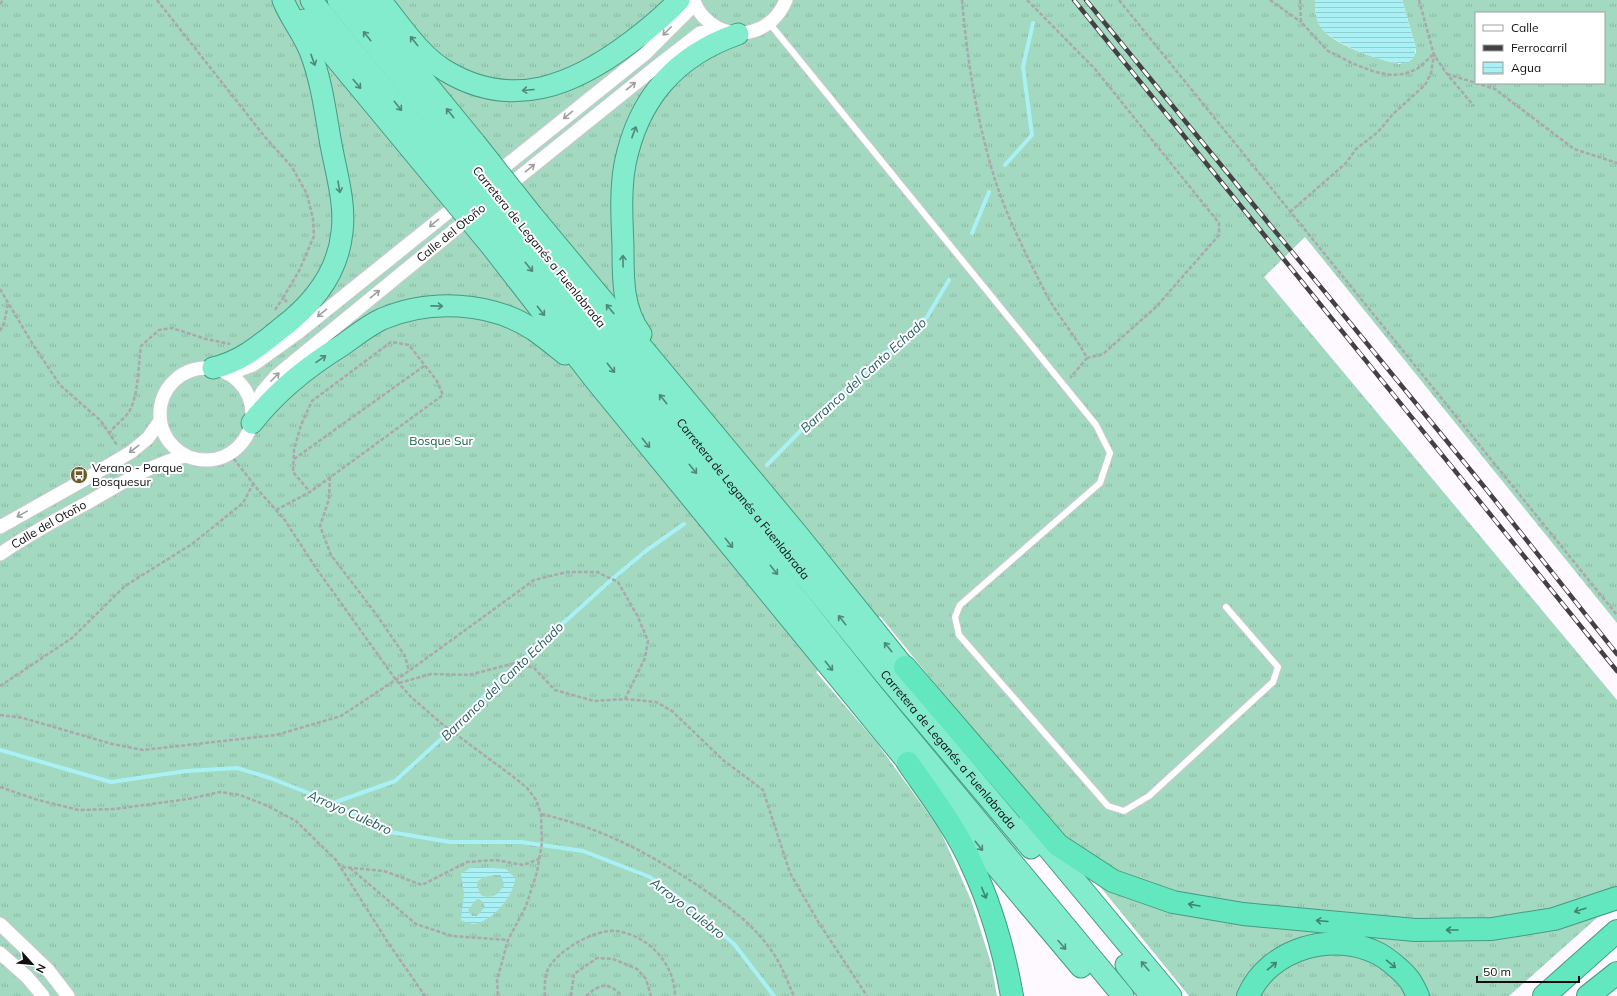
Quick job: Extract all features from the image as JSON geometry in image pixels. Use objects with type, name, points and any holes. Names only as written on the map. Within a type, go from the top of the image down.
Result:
[{"type":"highway","points":[[221,371],[229,364],[245,357],[281,318],[311,301],[326,282],[338,252],[342,232],[342,205],[318,74],[309,49],[283,0]]},
{"type":"highway","points":[[287,0],[441,171]]},
{"type":"highway","points":[[311,0],[441,171]]},
{"type":"highway","points":[[338,0],[469,148]]},
{"type":"highway","points":[[358,0],[469,148],[512,231],[595,380],[908,763],[1106,996]]},
{"type":"highway","points":[[380,0],[419,48],[445,71],[474,84],[512,91],[543,89],[578,76],[614,54],[666,14],[689,1]]},
{"type":"highway","points":[[729,32],[701,50],[666,78],[648,100],[633,132],[624,166],[622,204],[624,287],[629,310],[638,330],[798,536],[905,667],[1051,854],[1171,996]]},
{"type":"highway","name":"Carretera de Leganés a Fuenlabrada","points":[[441,171],[512,231],[1042,861],[1151,996]]},
{"type":"highway","points":[[512,231],[798,536]]},
{"type":"highway","name":"Carretera de Leganés a Fuenlabrada","points":[[512,231],[671,441],[871,692],[1123,996]]},
{"type":"highway","points":[[252,416],[319,360],[381,320],[425,306],[467,306],[500,314],[533,329],[595,380]]},
{"type":"highway","points":[[905,667],[1058,845],[1113,881],[1173,902],[1243,914],[1416,930],[1446,930],[1492,929],[1554,919],[1617,898]]},
{"type":"highway","points":[[908,763],[949,823],[971,862],[994,923],[1012,996]]},
{"type":"highway","points":[[1544,996],[1617,931]]},
{"type":"highway","points":[[1248,996],[1269,966],[1300,948],[1344,942],[1379,954],[1407,977],[1418,996]]},
{"type":"highway","points":[[1588,996],[1617,973]]},
{"type":"street","points":[[770,24],[786,0]]},
{"type":"street","points":[[689,1],[704,18],[729,32]]},
{"type":"street","name":"Calle del Otoño","points":[[221,371],[253,365],[299,332],[645,54],[689,1]]},
{"type":"street","name":"Calle del Otoño","points":[[252,416],[263,390],[309,348],[700,33],[753,32],[770,24]]},
{"type":"street","points":[[199,368],[221,371],[238,380],[247,392],[252,416],[238,449],[222,459],[200,461],[185,456],[172,447],[165,437],[160,420],[161,406],[166,391],[180,376],[199,368]]},
{"type":"street","name":"Calle del Otoño","points":[[0,527],[131,452],[148,438],[160,420]]},
{"type":"street","name":"Calle del Otoño","points":[[0,554],[24,537],[141,471],[164,461],[185,456]]},
{"type":"street","points":[[0,924],[48,970],[68,996]]},
{"type":"street","points":[[0,953],[27,977],[43,996]]},
{"type":"lane","points":[[770,24],[1096,425],[1110,453],[1100,483],[960,605],[955,617],[959,635],[1108,806],[1124,811],[1150,796],[1273,682],[1278,667],[1226,607]]},
{"type":"path","points":[[0,4],[3,0]]},
{"type":"path","points":[[156,0],[265,137],[292,166],[307,194],[313,219],[314,236],[299,271],[283,298],[281,318]]},
{"type":"path","points":[[962,0],[966,41],[976,104],[993,173],[1011,223],[1046,294],[1076,337],[1087,358]]},
{"type":"path","points":[[1027,0],[1095,69],[1219,223],[1219,235],[1156,307],[1103,354],[1087,358],[1064,385]]},
{"type":"path","points":[[1119,0],[1617,615]]},
{"type":"path","points":[[1270,0],[1302,22],[1328,51],[1354,64],[1375,72],[1392,75],[1404,74],[1417,69],[1434,55]]},
{"type":"path","points":[[1300,0],[1302,22]]},
{"type":"path","points":[[1419,0],[1434,55],[1447,74],[1474,106]]},
{"type":"path","points":[[1290,212],[1346,163],[1356,149],[1378,132],[1393,114],[1425,85],[1431,73],[1434,55]]},
{"type":"path","points":[[1447,74],[1475,83]]},
{"type":"path","points":[[1479,84],[1495,89],[1574,149],[1617,163]]},
{"type":"path","points":[[0,289],[32,343],[60,384],[101,421],[119,448]]},
{"type":"path","points":[[281,318],[288,303],[283,298]]},
{"type":"path","points":[[0,330],[4,323],[9,303]]},
{"type":"path","points":[[110,434],[112,428],[131,409],[136,388],[141,346],[159,330],[172,328],[206,339],[233,344]]},
{"type":"path","points":[[276,510],[310,492],[443,395],[437,381],[409,345],[391,342],[312,401],[301,425],[294,450],[293,472],[310,492]]},
{"type":"path","points":[[294,459],[424,366]]},
{"type":"path","points":[[230,454],[253,484],[284,518],[316,568],[399,684],[411,697],[442,724],[527,788],[536,800],[541,814],[540,856],[537,872],[526,906],[508,940],[497,980],[498,996]]},
{"type":"path","points":[[330,477],[329,499],[320,526],[331,555],[376,614],[405,656],[409,671]]},
{"type":"path","points":[[0,686],[72,638],[125,586],[198,540],[243,503],[253,484]]},
{"type":"path","points":[[0,714],[23,718],[112,744],[143,750],[276,735],[341,716],[409,671],[534,580],[567,572],[597,572],[618,582],[635,611],[648,641],[645,658],[625,699]]},
{"type":"path","points":[[399,684],[430,674],[469,674],[515,663],[534,668],[555,690],[594,701],[625,699],[656,702],[672,711],[723,760],[763,790],[790,873],[819,923],[867,996]]},
{"type":"path","points":[[0,787],[38,800],[79,810],[115,809],[188,799],[220,792],[240,795],[268,806],[296,821],[319,841],[341,867],[387,941],[425,996]]},
{"type":"path","points":[[541,814],[565,820],[629,844],[669,866],[742,916],[772,950],[794,996]]},
{"type":"path","points":[[341,867],[384,871],[422,885],[467,862],[496,860],[523,865],[539,859]]},
{"type":"path","points":[[350,868],[416,924],[452,936],[508,940]]},
{"type":"path","points":[[545,996],[548,969],[564,951],[601,932],[616,931],[633,936],[652,947],[667,963],[675,988],[675,996]]},
{"type":"path","points":[[571,996],[574,974],[597,958],[613,959],[637,969],[646,979],[650,996]]},
{"type":"path","points":[[586,996],[601,986],[606,985],[617,991],[622,996]]},
{"type":"green space","name":"Bosque Sur","points":[[0,0],[1315,0],[1316,17],[1321,27],[1327,34],[1335,40],[1357,51],[1400,64],[1416,53],[1416,48],[1402,0],[1617,0],[1617,623],[1305,237],[1264,277],[1617,700],[1617,900],[1509,996],[1189,996],[880,616],[816,672],[877,743],[940,830],[971,900],[991,963],[997,996],[0,996]]},
{"type":"water","points":[[1315,0],[1402,0],[1416,48],[1414,58],[1407,63],[1388,61],[1362,53],[1338,41],[1320,26],[1316,15]]},
{"type":"water","points":[[480,867],[506,869],[515,878],[511,892],[501,907],[487,919],[473,924],[461,920],[464,893],[461,874],[470,868]],"holes":[[[501,875],[504,885],[492,896],[488,897],[481,895],[477,886],[478,881],[484,877]],[[479,899],[483,902],[485,907],[477,916],[472,916],[468,910],[476,900]]]},
{"type":"waterway","name":"Barranco del Canto Echado","points":[[1005,165],[1032,135],[1023,67],[1033,23]]},
{"type":"waterway","name":"Barranco del Canto Echado","points":[[972,233],[989,192]]},
{"type":"waterway","name":"Barranco del Canto Echado","points":[[767,465],[813,418],[927,317],[949,280]]},
{"type":"waterway","name":"Barranco del Canto Echado","points":[[330,804],[395,781],[451,730],[498,682],[611,580],[647,550],[684,524]]},
{"type":"waterway","name":"Arroyo Culebro","points":[[0,750],[111,782],[186,771],[237,768],[270,778],[311,794],[390,832],[450,842],[521,842],[583,851],[650,877],[687,904],[734,944],[774,996]]},
{"type":"railway","points":[[1074,0],[1617,671]]},
{"type":"railway","points":[[1086,0],[1486,489],[1617,654]]},
{"type":"place","name":"Verano - Parque Bosquesur","points":[[79,475]]}]
